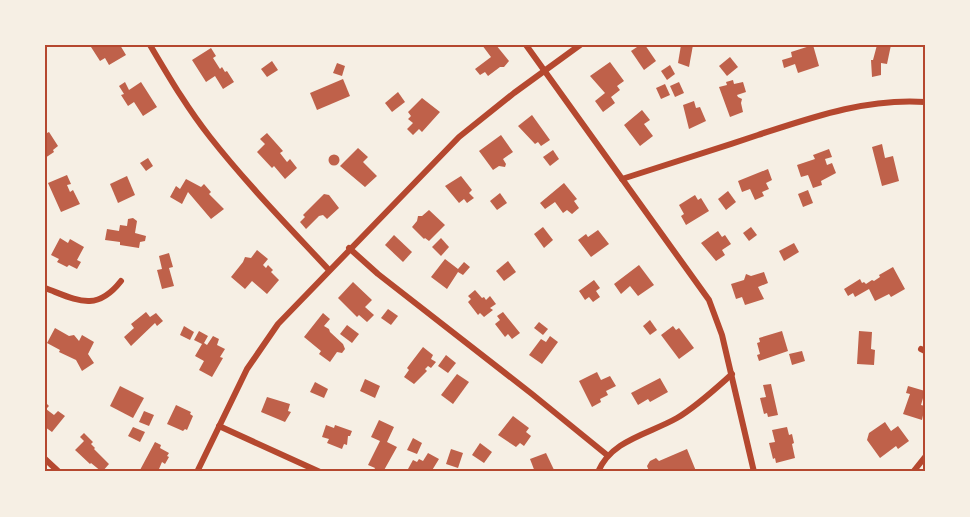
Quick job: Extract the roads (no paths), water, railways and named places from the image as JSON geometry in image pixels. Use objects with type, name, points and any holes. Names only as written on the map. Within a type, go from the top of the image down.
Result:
[{"type":"street","points":[[150,45],[175,88],[210,137],[256,192],[329,270]]},
{"type":"street","points":[[526,45],[709,300],[718,321],[732,374],[754,472]]},
{"type":"street","points":[[197,472],[248,369],[278,324],[349,248],[459,137],[544,70],[580,45]]},
{"type":"street","points":[[622,179],[834,111],[874,104],[925,102]]},
{"type":"street","points":[[349,248],[378,274],[607,455]]},
{"type":"street","points":[[45,288],[81,302],[94,302],[105,297],[121,281]]},
{"type":"street","points":[[598,472],[607,455],[618,446],[676,419],[705,399],[732,374]]},
{"type":"street","points":[[219,426],[320,472]]},
{"type":"street","points":[[913,472],[925,457]]},
{"type":"street","points":[[45,459],[59,472]]}]
